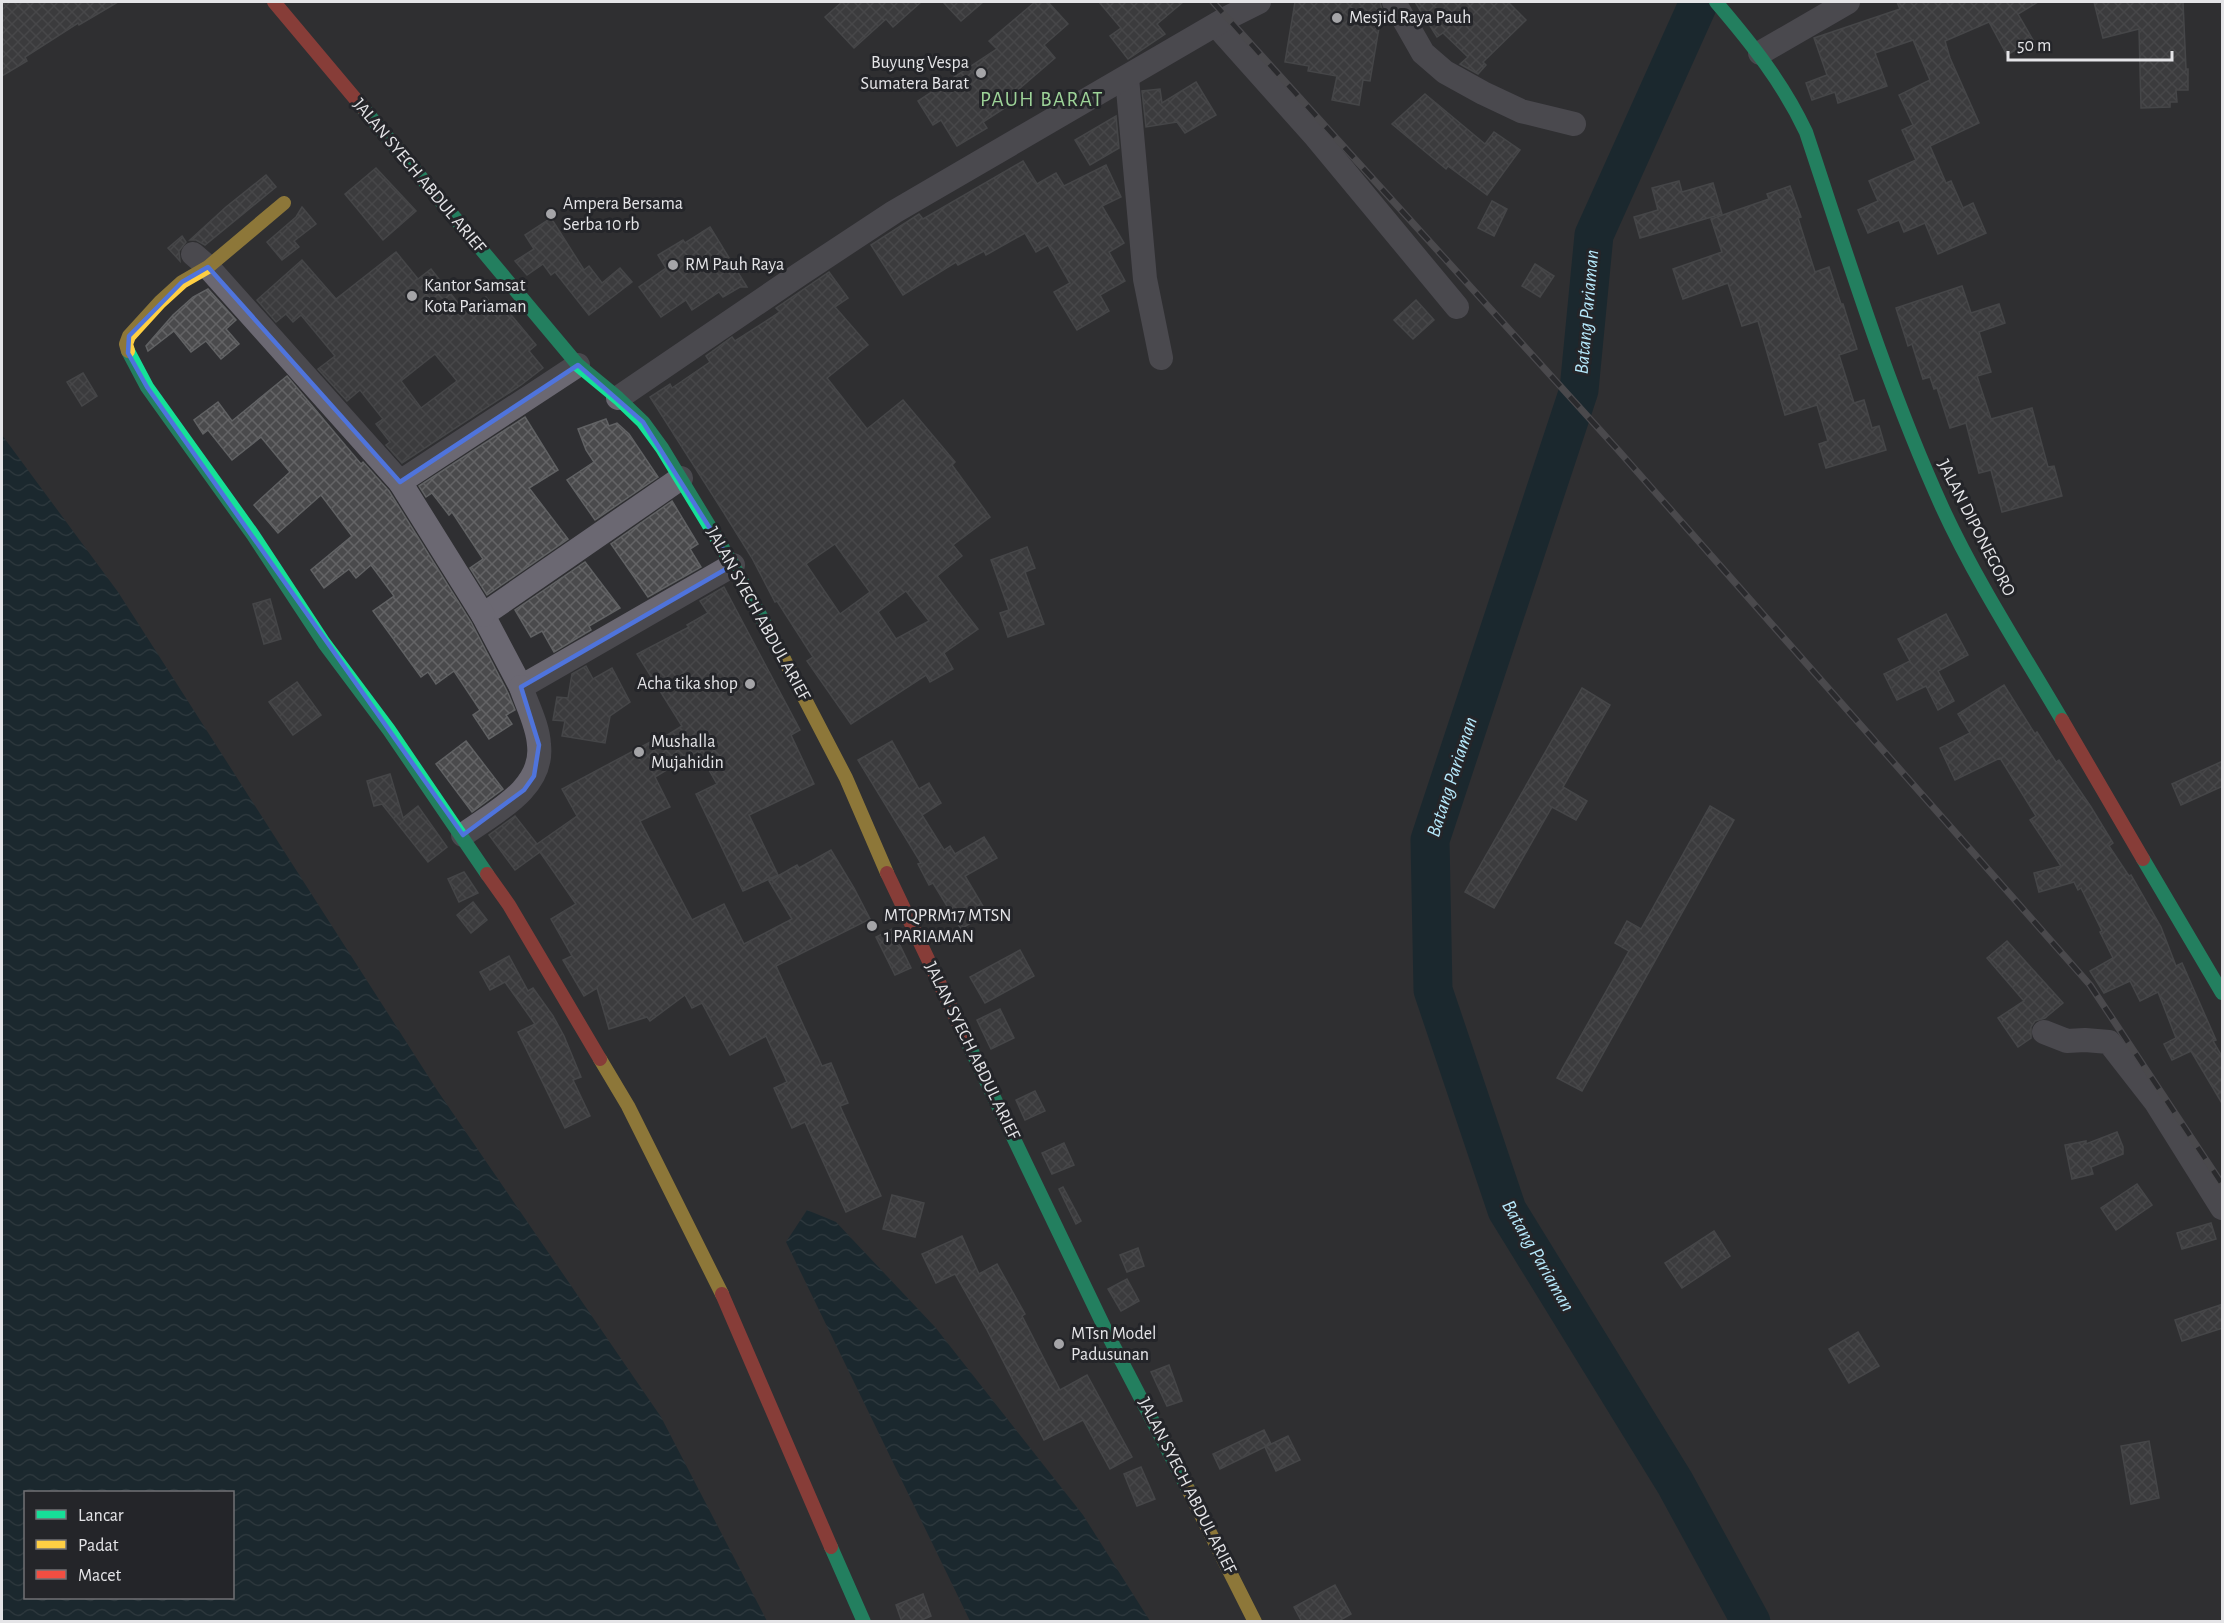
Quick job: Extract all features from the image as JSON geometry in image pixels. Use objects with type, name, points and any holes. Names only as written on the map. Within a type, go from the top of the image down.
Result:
[{"type":"street","name":"JALAN SYECH ABDUL ARIEF","points":[[274,2],[578,365],[643,422],[681,478],[733,565],[846,778],[895,892],[1110,1339],[1176,1463],[1255,1622]]},
{"type":"street","points":[[618,398],[894,212],[1259,2]]},
{"type":"street","points":[[1394,2],[1423,53],[1445,72],[1521,111],[1574,124]]},
{"type":"street","name":"JALAN DIPONEGORO","points":[[1716,2],[1760,53],[1783,85],[1806,132],[1901,409],[1942,510],[1968,560],[2223,993]]},
{"type":"street","points":[[1760,53],[1848,2]]},
{"type":"street","points":[[1216,25],[1316,137],[1456,307]]},
{"type":"street","points":[[1127,78],[1145,279],[1161,358]]},
{"type":"street","points":[[284,203],[201,260],[160,302],[129,336],[126,344],[134,365],[253,535],[330,652],[389,730],[463,835],[509,905],[628,1106],[720,1292],[864,1622]]},
{"type":"street","points":[[201,260],[400,482],[483,615],[521,687],[539,745],[539,761],[534,776],[524,790],[463,835]]},
{"type":"street","points":[[400,482],[578,365]]},
{"type":"street","points":[[483,615],[681,478]]},
{"type":"street","points":[[521,687],[733,565]]},
{"type":"street","points":[[2044,1032],[2067,1041],[2109,1042],[2155,1101],[2223,1208]]},
{"type":"highlighted area","points":[[208,267],[400,482],[578,365],[643,422],[733,565],[521,687],[539,745],[534,776],[524,790],[463,835],[147,387],[128,353],[129,336],[182,282]]},
{"type":"water","points":[[2,435],[118,592],[437,1090],[661,1417],[767,1621],[2,1621]]},
{"type":"water","points":[[807,1210],[836,1222],[935,1327],[1083,1515],[1150,1621],[970,1621],[786,1242]]},
{"type":"building","points":[[2,2],[118,2],[79,25],[78,23],[25,57],[27,61],[2,76]]},
{"type":"building","points":[[842,2],[921,2],[893,27],[886,19],[854,48],[825,17]]},
{"type":"building","points":[[943,2],[983,2],[961,21]]},
{"type":"building","points":[[1035,2],[1048,2],[1068,24],[1044,45],[1055,58],[1013,94],[1017,100],[983,122],[987,128],[957,146],[941,120],[933,125],[918,101],[997,49],[989,41]]},
{"type":"building","points":[[1099,2],[1183,2],[1157,24],[1165,34],[1128,59],[1110,36],[1121,28]]},
{"type":"building","points":[[1295,2],[1380,2],[1382,10],[1370,81],[1363,80],[1359,105],[1332,100],[1337,76],[1308,71],[1309,66],[1285,62]]},
{"type":"building","points":[[1415,2],[1508,2],[1526,20],[1483,62],[1486,65],[1478,74],[1460,64],[1468,57],[1443,33],[1437,37]]},
{"type":"building","points":[[1897,2],[2038,2],[2018,14],[2033,40],[2007,55],[1989,22],[1945,41],[1950,58],[1979,123],[1930,146],[1946,183],[1951,181],[1963,208],[1973,203],[1986,233],[1938,254],[1925,223],[1904,232],[1899,220],[1868,233],[1858,210],[1878,201],[1869,181],[1916,160],[1902,130],[1913,125],[1899,95],[1930,80],[1913,40],[1875,53],[1887,86],[1838,103],[1835,92],[1812,100],[1806,83],[1827,75],[1814,38],[1900,9]]},
{"type":"building","points":[[2094,2],[2183,2],[2188,90],[2176,90],[2177,102],[2170,102],[2170,107],[2141,108],[2139,29],[2103,38]]},
{"type":"building","points":[[1196,82],[1216,115],[1185,133],[1177,122],[1146,127],[1142,91],[1160,89],[1162,103]]},
{"type":"building","points":[[1425,94],[1485,144],[1494,132],[1520,150],[1487,195],[1448,166],[1446,169],[1392,124]]},
{"type":"building","points":[[1116,116],[1119,148],[1090,165],[1075,140]]},
{"type":"building","points":[[1023,161],[1037,184],[1056,173],[1064,186],[1106,165],[1121,197],[1102,206],[1124,243],[1109,252],[1125,281],[1100,295],[1109,311],[1077,330],[1054,292],[1070,283],[1048,245],[1036,252],[1025,233],[986,255],[984,251],[958,265],[956,262],[903,295],[871,245],[919,214],[923,219]]},
{"type":"building","points":[[376,168],[416,211],[383,240],[345,194]]},
{"type":"building","points":[[266,175],[276,187],[205,245],[196,240],[190,240],[226,207]]},
{"type":"building","points":[[1679,181],[1682,192],[1713,183],[1722,214],[1640,238],[1634,217],[1658,210],[1652,188]]},
{"type":"building","points":[[1790,186],[1801,217],[1798,218],[1815,272],[1829,267],[1857,349],[1839,355],[1854,403],[1864,400],[1872,428],[1879,426],[1886,450],[1826,468],[1819,444],[1828,441],[1817,405],[1785,415],[1758,321],[1742,326],[1728,283],[1683,299],[1673,269],[1722,252],[1711,219],[1769,199],[1767,194]]},
{"type":"building","points":[[1492,201],[1507,209],[1494,236],[1478,228]]},
{"type":"building","points":[[302,207],[316,224],[294,241],[299,247],[282,260],[267,242],[296,217]]},
{"type":"building","points":[[551,218],[584,270],[589,266],[602,283],[620,268],[632,282],[589,315],[555,272],[551,275],[543,264],[527,275],[515,261],[534,249],[525,235]]},
{"type":"building","points":[[710,227],[747,287],[740,287],[723,297],[719,292],[692,310],[686,300],[661,317],[639,287],[666,268],[658,255],[683,240],[685,243]]},
{"type":"building","points":[[182,236],[186,242],[179,251],[180,261],[168,248]]},
{"type":"building","points":[[396,252],[418,279],[431,269],[466,313],[486,297],[500,315],[507,310],[536,345],[529,351],[543,368],[521,385],[402,463],[386,445],[390,442],[376,424],[383,419],[360,390],[347,401],[318,369],[335,356],[301,315],[293,322],[286,314],[276,322],[257,300],[302,260],[336,299]],"holes":[[[435,354],[457,381],[421,408],[401,381]]]},
{"type":"building","points":[[1535,264],[1554,276],[1540,297],[1522,286]]},
{"type":"building","points":[[829,272],[848,298],[835,307],[868,345],[827,378],[867,429],[903,400],[955,462],[952,465],[990,517],[953,545],[962,556],[937,576],[978,629],[944,653],[953,669],[930,682],[926,675],[851,724],[807,661],[813,657],[777,601],[775,602],[752,558],[650,397],[670,384],[672,388],[710,362],[706,356],[732,337],[735,341],[780,312],[776,308]],"holes":[[[835,544],[870,592],[840,614],[806,564]],[[906,591],[929,621],[896,639],[878,612]]]},
{"type":"building","points":[[1962,286],[1971,313],[1999,304],[2005,323],[1979,332],[1991,372],[1977,376],[1991,419],[2032,408],[2048,467],[2054,466],[2062,496],[2002,512],[1991,470],[1979,473],[1966,423],[1950,428],[1937,388],[1934,389],[1930,377],[1923,379],[1912,344],[1908,346],[1896,308]]},
{"type":"building","points":[[208,289],[236,320],[226,329],[239,344],[221,359],[206,341],[191,352],[174,331],[148,351],[146,346],[173,315],[193,297]]},
{"type":"building","points":[[1416,300],[1434,320],[1413,339],[1394,320]]},
{"type":"building","points":[[83,373],[97,396],[82,406],[67,382]]},
{"type":"building","points":[[287,376],[361,464],[363,462],[389,491],[471,622],[515,710],[506,715],[512,724],[489,739],[473,715],[480,710],[454,671],[436,684],[428,672],[421,677],[373,611],[394,596],[371,565],[356,578],[349,569],[324,588],[311,570],[352,536],[321,495],[278,533],[254,505],[290,472],[261,437],[232,460],[208,430],[203,434],[194,420],[218,402],[232,421]]},
{"type":"building","points":[[525,417],[558,470],[529,488],[568,539],[487,595],[470,568],[483,559],[452,512],[449,515],[432,493],[426,497],[419,486]]},
{"type":"building","points":[[606,419],[609,426],[617,423],[629,434],[658,477],[595,520],[567,480],[594,462],[586,450],[578,429]]},
{"type":"building","points":[[672,501],[698,544],[690,549],[701,567],[648,597],[611,544]]},
{"type":"building","points":[[1027,547],[1035,568],[1025,572],[1044,624],[1008,637],[1000,613],[1009,610],[991,560]]},
{"type":"building","points":[[585,562],[620,608],[589,626],[591,630],[554,652],[542,631],[531,637],[515,610]]},
{"type":"building","points":[[724,587],[800,730],[791,735],[814,784],[749,815],[778,875],[743,891],[696,794],[717,784],[698,751],[655,777],[670,807],[640,821],[692,920],[724,904],[744,944],[792,919],[769,881],[797,865],[799,868],[831,850],[854,888],[870,919],[776,966],[822,1066],[831,1063],[848,1103],[840,1106],[881,1196],[846,1212],[805,1122],[792,1128],[774,1088],[787,1082],[766,1036],[730,1055],[702,1003],[692,1008],[685,995],[650,1021],[647,1017],[609,1029],[597,988],[584,996],[563,960],[572,956],[551,919],[576,904],[540,852],[515,870],[489,835],[515,816],[537,844],[577,816],[562,789],[652,741],[653,744],[682,726],[637,654],[689,627],[687,625],[708,613],[700,601]]},
{"type":"building","points":[[270,599],[281,639],[264,644],[253,604]]},
{"type":"building","points":[[1946,614],[1968,655],[1938,671],[1954,701],[1938,710],[1926,686],[1897,700],[1884,674],[1910,661],[1898,639]]},
{"type":"building","points":[[586,666],[593,679],[612,668],[630,702],[610,716],[605,743],[562,736],[565,721],[553,720],[557,697],[568,698],[572,674]]},
{"type":"building","points":[[297,682],[321,715],[293,735],[269,702]]},
{"type":"building","points":[[2004,685],[2035,734],[2037,732],[2056,762],[2059,760],[2091,807],[2113,843],[2109,846],[2129,876],[2131,875],[2161,927],[2176,966],[2182,963],[2216,1040],[2213,1041],[2223,1058],[2223,1105],[2191,1051],[2172,1060],[2164,1044],[2176,1038],[2158,992],[2140,1001],[2130,981],[2104,993],[2090,971],[2113,958],[2081,888],[2078,890],[2074,882],[2039,892],[2034,873],[2061,866],[2030,820],[2036,816],[2000,758],[1955,780],[1940,748],[1970,733],[1958,714]]},
{"type":"building","points":[[1582,688],[1610,705],[1563,787],[1587,801],[1576,820],[1552,807],[1494,908],[1465,892]]},
{"type":"building","points":[[466,741],[503,789],[472,812],[436,764]]},
{"type":"building","points":[[892,741],[919,789],[929,783],[941,803],[922,815],[944,850],[950,846],[955,854],[984,837],[997,858],[965,876],[987,913],[961,929],[933,883],[929,885],[918,864],[921,863],[858,760]]},
{"type":"building","points":[[2223,761],[2223,786],[2181,805],[2172,784]]},
{"type":"building","points":[[390,774],[403,818],[418,806],[447,847],[428,862],[382,804],[374,806],[367,781]]},
{"type":"building","points":[[1710,806],[1734,820],[1582,1091],[1557,1078],[1629,951],[1615,943],[1627,921],[1641,929]]},
{"type":"building","points":[[464,872],[478,893],[459,902],[448,879]]},
{"type":"building","points":[[473,902],[487,920],[471,933],[457,915]]},
{"type":"building","points":[[892,929],[911,968],[895,975],[876,937]]},
{"type":"building","points":[[2007,941],[2063,1003],[2045,1018],[2035,1021],[2031,1027],[2031,1038],[2018,1047],[1998,1018],[2024,1001],[1987,958]]},
{"type":"building","points":[[1020,950],[1034,976],[985,1003],[970,977]]},
{"type":"building","points":[[509,956],[528,991],[533,988],[553,1016],[581,1077],[573,1080],[590,1116],[565,1128],[518,1032],[535,1024],[505,982],[490,990],[480,972]]},
{"type":"building","points":[[1000,1009],[1014,1038],[991,1049],[977,1020]]},
{"type":"building","points":[[1035,1091],[1045,1111],[1025,1120],[1016,1100]]},
{"type":"building","points":[[2117,1132],[2123,1147],[2123,1154],[2091,1167],[2093,1174],[2072,1179],[2065,1145],[2086,1141],[2086,1144]]},
{"type":"building","points":[[1064,1143],[1074,1165],[1052,1174],[1042,1153]]},
{"type":"building","points":[[2137,1184],[2152,1205],[2116,1230],[2101,1208]]},
{"type":"building","points":[[1063,1187],[1081,1221],[1076,1224],[1059,1189]]},
{"type":"building","points":[[892,1195],[924,1203],[915,1237],[883,1229]]},
{"type":"building","points":[[2211,1223],[2216,1239],[2182,1249],[2177,1233]]},
{"type":"building","points":[[1714,1231],[1730,1256],[1682,1288],[1665,1263]]},
{"type":"building","points":[[962,1236],[979,1274],[997,1264],[1025,1314],[1022,1316],[1060,1390],[1087,1375],[1132,1457],[1110,1469],[1083,1420],[1044,1440],[955,1274],[936,1283],[922,1254]]},
{"type":"building","points":[[1138,1248],[1144,1266],[1127,1272],[1120,1255]]},
{"type":"building","points":[[1127,1279],[1139,1301],[1121,1311],[1108,1289]]},
{"type":"building","points":[[2223,1304],[2223,1328],[2182,1341],[2175,1320]]},
{"type":"building","points":[[1858,1332],[1879,1366],[1849,1383],[1829,1349]]},
{"type":"building","points":[[1169,1365],[1182,1401],[1167,1406],[1151,1372]]},
{"type":"building","points":[[1264,1430],[1271,1444],[1220,1469],[1213,1454]]},
{"type":"building","points":[[1288,1436],[1300,1460],[1276,1471],[1265,1447]]},
{"type":"building","points":[[2149,1441],[2159,1498],[2131,1504],[2121,1446]]},
{"type":"building","points":[[1141,1467],[1155,1499],[1137,1506],[1124,1474]]},
{"type":"building","points":[[1335,1585],[1351,1614],[1337,1622],[1302,1622],[1294,1607]]},
{"type":"building","points":[[923,1594],[931,1616],[917,1622],[902,1622],[896,1605]]},
{"type":"waterway","name":"Batang Pariaman","points":[[1699,2],[1594,235],[1579,390],[1430,840],[1433,990],[1507,1210],[1675,1483],[1751,1622]]},
{"type":"railway","points":[[1213,2],[1618,450],[2090,985],[2222,1184]]},
{"type":"traffic: fast","points":[[1716,2],[1766,64],[1806,132],[1903,415],[1942,507],[1969,562],[2062,720]]},
{"type":"traffic: fast","points":[[363,108],[578,365],[643,422],[662,448],[733,565],[784,659]]},
{"type":"traffic: fast","points":[[128,351],[147,387],[253,535],[324,643],[389,730],[487,874]]},
{"type":"traffic: fast","points":[[2143,859],[2222,993]]},
{"type":"traffic: fast","points":[[964,1035],[1110,1339],[1188,1489]]},
{"type":"traffic: fast","points":[[831,1547],[864,1622]]},
{"type":"traffic: slow","points":[[128,351],[126,344],[129,336],[160,302],[182,282],[208,267],[284,203]]},
{"type":"traffic: slow","points":[[784,659],[846,778],[887,873]]},
{"type":"traffic: slow","points":[[600,1059],[628,1106],[722,1294]]},
{"type":"traffic: slow","points":[[1188,1489],[1255,1622]]},
{"type":"traffic: jam","points":[[274,2],[363,108]]},
{"type":"traffic: jam","points":[[2062,720],[2143,859]]},
{"type":"traffic: jam","points":[[887,873],[964,1035]]},
{"type":"traffic: jam","points":[[487,874],[509,905],[600,1059]]},
{"type":"traffic: jam","points":[[722,1294],[831,1547]]},
{"type":"place","name":"Mesjid Raya Pauh","points":[[1337,18]]},
{"type":"place","name":"Buyung Vespa Sumatera Barat","points":[[981,73]]},
{"type":"place","name":"Ampera Bersama Serba 10 rb","points":[[551,214]]},
{"type":"place","name":"RM Pauh Raya","points":[[673,265]]},
{"type":"place","name":"Kantor Samsat Kota Pariaman","points":[[412,296]]},
{"type":"place","name":"Acha tika shop","points":[[750,684]]},
{"type":"place","name":"Mushalla Mujahidin","points":[[639,752]]},
{"type":"place","name":"MTQPRM17 MTSN 1 PARIAMAN","points":[[872,926]]},
{"type":"place","name":"MTsn Model Padusunan","points":[[1059,1344]]},
{"type":"district","name":"PAUH BARAT","points":[[1042,99]]}]
